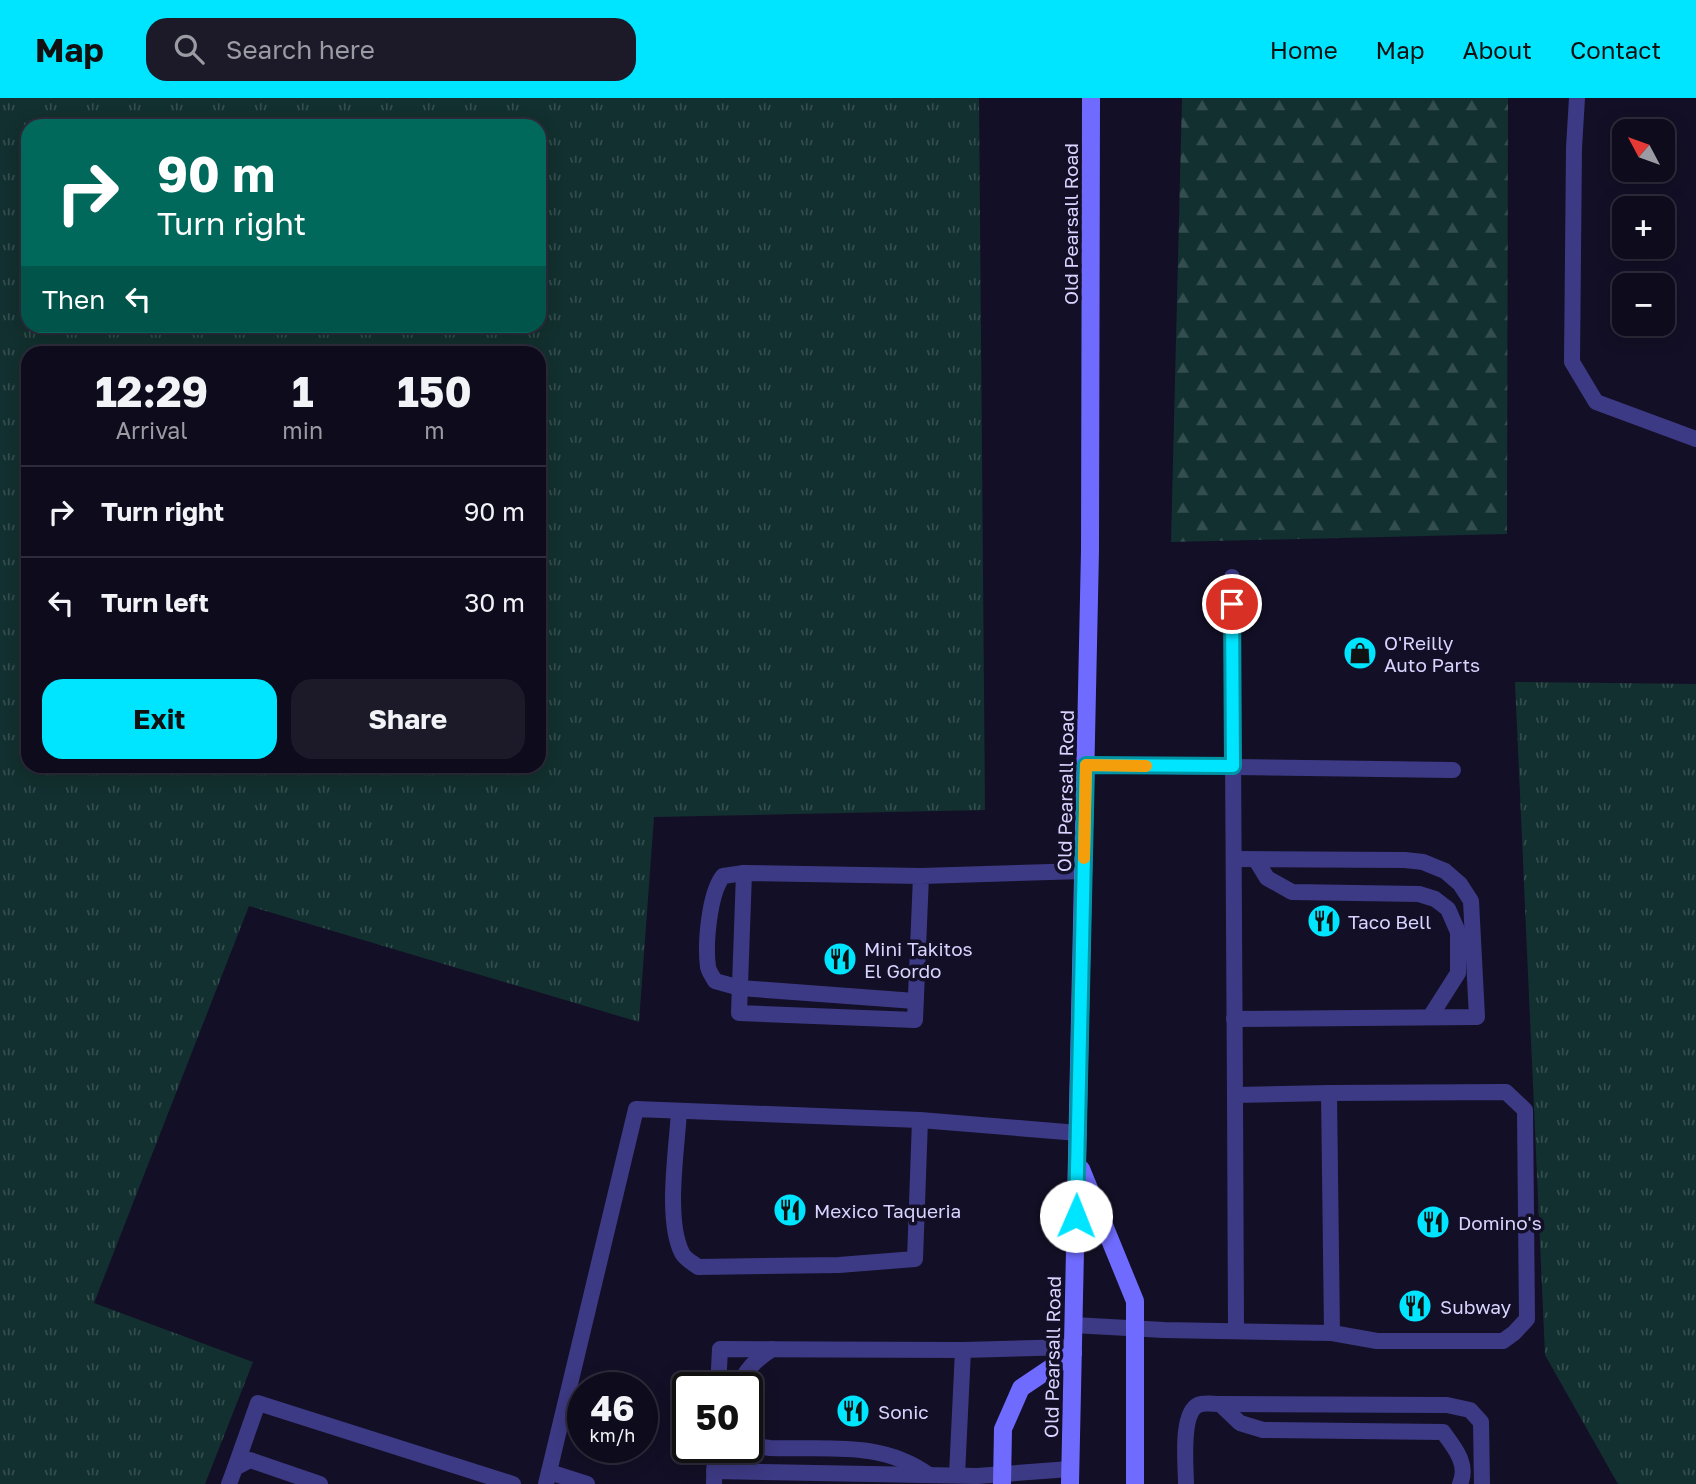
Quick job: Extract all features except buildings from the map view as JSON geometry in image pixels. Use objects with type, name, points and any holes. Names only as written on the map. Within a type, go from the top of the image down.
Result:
[{"type":"main road","name":"Old Pearsall Road","points":[[1070,1476],[1090,551],[1091,98]]},
{"type":"main road","points":[[1078,1161],[1135,1301],[1135,1484]]},
{"type":"main road","points":[[1002,1479],[1003,1429],[1021,1388],[1073,1350]]},
{"type":"lane","points":[[1577,98],[1572,362],[1596,402],[1696,439]]},
{"type":"lane","points":[[1232,577],[1236,1331]]},
{"type":"lane","points":[[1086,765],[1453,770]]},
{"type":"lane","points":[[1234,859],[1423,862],[1445,871],[1460,884],[1471,901],[1477,1017],[1234,1019]]},
{"type":"lane","points":[[1255,860],[1267,877],[1292,892],[1419,894],[1435,898],[1448,909],[1458,932],[1458,973],[1430,1017]]},
{"type":"lane","points":[[915,1001],[740,988],[715,981],[708,969],[709,919],[717,884],[723,876],[744,873],[920,876],[1084,871]]},
{"type":"lane","points":[[744,873],[739,1013],[915,1020],[920,876]]},
{"type":"lane","points":[[1073,1325],[1332,1333],[1377,1341],[1503,1341],[1527,1319],[1525,1110],[1506,1092],[1235,1095]]},
{"type":"lane","points":[[1329,1093],[1332,1333]]},
{"type":"lane","points":[[587,1484],[548,1478],[636,1109],[920,1120],[1078,1133]]},
{"type":"lane","points":[[679,1111],[673,1208],[682,1255],[698,1267],[839,1265],[915,1259],[920,1120]]},
{"type":"lane","points":[[719,1372],[720,1349],[1073,1350]]},
{"type":"lane","points":[[746,1372],[772,1349]]},
{"type":"lane","points":[[957,1475],[963,1350]]},
{"type":"lane","points":[[229,1484],[258,1403],[513,1484]]},
{"type":"lane","points":[[1186,1484],[1186,1422],[1191,1410],[1199,1404],[1447,1405],[1470,1410],[1481,1422],[1482,1484]]},
{"type":"lane","points":[[1220,1404],[1240,1423],[1263,1430],[1443,1432],[1461,1457],[1463,1480]]},
{"type":"lane","points":[[763,1447],[882,1452],[912,1462],[929,1475]]},
{"type":"lane","points":[[235,1468],[250,1460],[320,1484]]},
{"type":"lane","points":[[714,1477],[957,1475],[1002,1479],[1070,1476]]},
{"type":"green space","points":[[0,98],[979,98],[985,810],[654,817],[639,1022],[249,906],[94,1303],[253,1362],[205,1484],[0,1484]]},
{"type":"green space","points":[[1182,98],[1508,98],[1507,534],[1171,542]]},
{"type":"green space","points":[[1515,682],[1696,684],[1696,1484],[1618,1484],[1545,1355]]},
{"type":"slow traffic","points":[[1084,858],[1086,765],[1146,766]]},
{"type":"place","name":"O'Reilly Auto Parts","points":[[1360,653]]},
{"type":"place","name":"Taco Bell","points":[[1324,921]]},
{"type":"place","name":"Mini Takitos El Gordo","points":[[840,959]]},
{"type":"place","name":"Mexico Taqueria","points":[[790,1210]]},
{"type":"place","name":"Domino's","points":[[1433,1222]]},
{"type":"place","name":"Subway","points":[[1415,1306]]},
{"type":"place","name":"Sonic","points":[[853,1411]]},
{"type":"route","points":[[1076,1216],[1086,765],[1233,766],[1232,604]]}]
